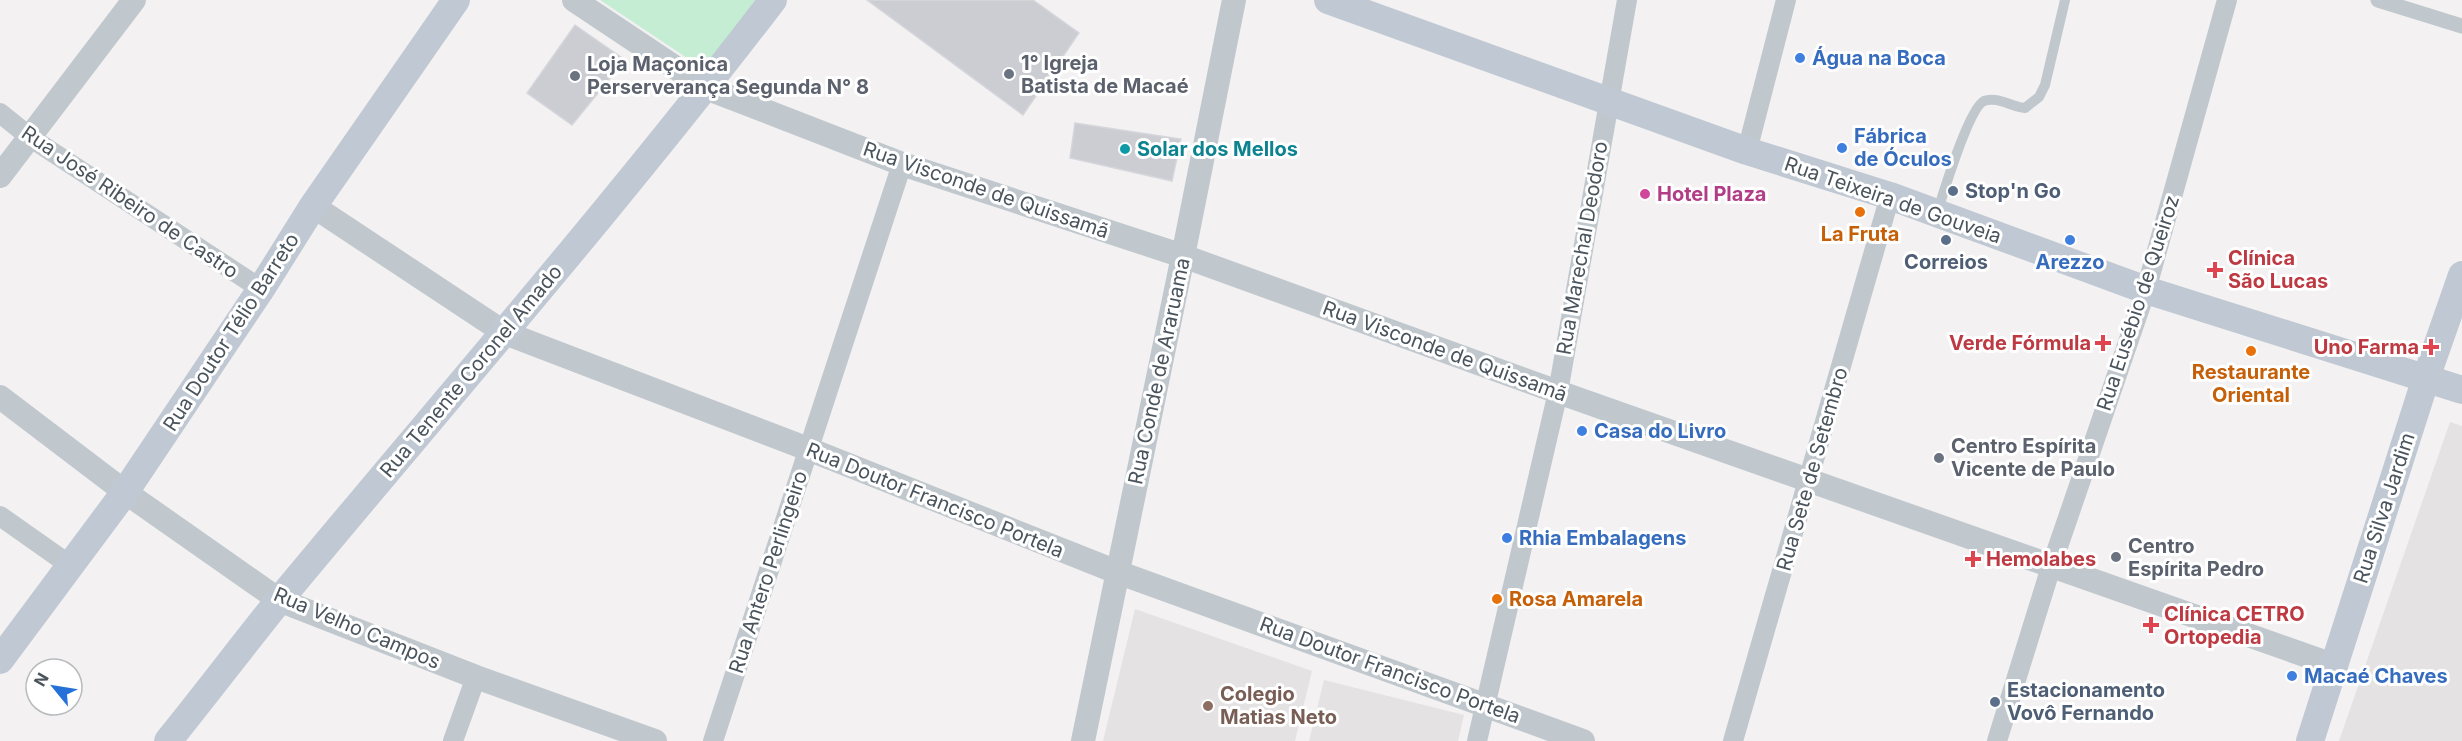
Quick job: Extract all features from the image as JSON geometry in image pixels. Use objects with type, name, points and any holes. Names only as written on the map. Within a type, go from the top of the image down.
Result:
[{"type":"main road","name":"Rua Doutor Télio Barreto","points":[[0,660],[126,492],[261,289],[313,206],[456,0]]},
{"type":"main road","name":"Rua Tenente Coronel Amado","points":[[168,741],[279,600],[505,333],[706,88],[773,0]]},
{"type":"main road","name":"Rua Teixeira de Gouveia","points":[[1328,0],[1747,151],[1890,196],[2146,290],[2462,390]]},
{"type":"main road","name":"Rua Silva Jardim","points":[[2310,741],[2426,378],[2462,275]]},
{"type":"street","name":"Rua Visconde de Quissamã","points":[[574,0],[706,88],[902,164],[1184,256],[1558,392],[2333,665]]},
{"type":"street","name":"Rua Conde de Araruama","points":[[1083,741],[1184,256],[1234,0]]},
{"type":"street","name":"Rua Marechal Deodoro","points":[[1477,741],[1558,392],[1627,0]]},
{"type":"street","points":[[1747,151],[1786,0]]},
{"type":"street","name":"Rua Eusébio de Queiroz","points":[[1996,741],[2051,567],[2146,290],[2227,0]]},
{"type":"street","points":[[2378,0],[2462,26]]},
{"type":"street","points":[[0,176],[31,138],[127,3]]},
{"type":"street","name":"Rua José Ribeiro de Castro","points":[[0,113],[31,138],[261,289]]},
{"type":"street","name":"Rua Antero Perlingeiro","points":[[713,741],[902,164]]},
{"type":"street","name":"Rua Sete de Setembro","points":[[1733,741],[1890,196]]},
{"type":"street","name":"Rua Doutor Francisco Portela","points":[[313,206],[505,333],[808,449],[1117,572],[1583,741]]},
{"type":"street","name":"Rua Velho Campos","points":[[0,397],[126,492],[279,600],[476,677],[655,741]]},
{"type":"street","points":[[0,516],[70,566]]},
{"type":"street","points":[[453,741],[476,677]]},
{"type":"lane","points":[[1937,213],[1969,123],[1978,107],[1984,101],[1995,100],[2025,108],[2039,97],[2045,85],[2065,0]]},
{"type":"shaded area","points":[[2450,422],[2462,426],[2462,741],[2339,741]]},
{"type":"shaded area","name":"Colegio Matias Neto","points":[[1135,609],[1312,671],[1295,741],[1103,741]]},
{"type":"shaded area","points":[[1324,680],[1464,715],[1458,741],[1309,741]]},
{"type":"green space","points":[[600,0],[763,0],[705,70]]},
{"type":"building","name":"1° Igreja Batista de Macaé","points":[[867,0],[1033,0],[1079,33],[1023,115]]},
{"type":"building","name":"Loja Maçonica Perserverança Segunda N° 8","points":[[575,25],[625,60],[572,125],[527,93]]},
{"type":"building","name":"Solar dos Mellos","points":[[1075,123],[1181,139],[1172,181],[1070,158]]},
{"type":"place","name":"Água na Boca","points":[[1800,58]]},
{"type":"place","name":"1° Igreja Batista de Macaé","points":[[1009,74]]},
{"type":"place","name":"Loja Maçonica Perserverança Segunda N° 8","points":[[575,76]]},
{"type":"place","name":"Fábrica de Óculos","points":[[1842,148]]},
{"type":"place","name":"Solar dos Mellos","points":[[1125,149]]},
{"type":"place","name":"Stop'n Go","points":[[1953,191]]},
{"type":"place","name":"Hotel Plaza","points":[[1645,194]]},
{"type":"place","name":"La Fruta","points":[[1860,212]]},
{"type":"place","name":"Correios","points":[[1946,240]]},
{"type":"place","name":"Arezzo","points":[[2070,240]]},
{"type":"place","name":"Clínica São Lucas","points":[[2215,270]]},
{"type":"place","name":"Verde Fórmula","points":[[2103,343]]},
{"type":"place","name":"Uno Farma","points":[[2431,347]]},
{"type":"place","name":"Restaurante Oriental","points":[[2251,351]]},
{"type":"place","name":"Casa do Livro","points":[[1582,431]]},
{"type":"place","name":"Centro Espírita Vicente de Paulo","points":[[1939,458]]},
{"type":"place","name":"Rhia Embalagens","points":[[1507,538]]},
{"type":"place","name":"Centro Espírita Pedro","points":[[2116,557]]},
{"type":"place","name":"Hemolabes","points":[[1973,559]]},
{"type":"place","name":"Rosa Amarela","points":[[1497,599]]},
{"type":"place","name":"Clínica CETRO Ortopedia","points":[[2151,625]]},
{"type":"place","name":"Macaé Chaves","points":[[2292,676]]},
{"type":"place","name":"Estacionamento Vovô Fernando","points":[[1995,702]]},
{"type":"place","name":"Colegio Matias Neto","points":[[1208,706]]}]
